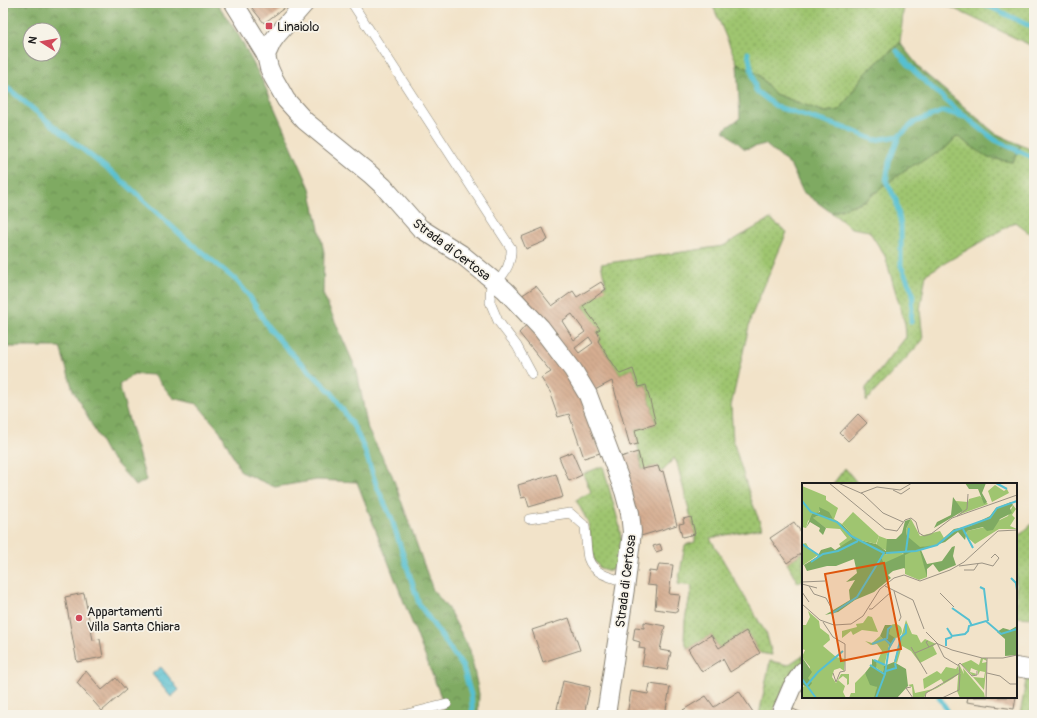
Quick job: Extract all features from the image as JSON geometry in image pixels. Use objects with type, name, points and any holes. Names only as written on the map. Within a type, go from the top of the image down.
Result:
[{"type":"street","name":"Strada di Certosa","points":[[234,3],[266,55],[269,68],[286,100],[299,115],[335,146],[358,163],[383,186],[420,228],[461,254],[494,281],[526,312],[541,328],[573,370],[588,395],[624,491],[630,513],[632,532],[606,715]]},
{"type":"street","points":[[266,55],[277,34],[305,3]]},
{"type":"street","points":[[1017,667],[1034,670]]},
{"type":"street","points":[[780,715],[792,687],[802,672]]},
{"type":"lane","points":[[352,3],[511,248],[510,261],[502,276],[494,281],[490,302],[498,321],[517,346],[532,374]]},
{"type":"lane","points":[[528,519],[570,513],[585,526],[588,559],[597,570],[608,577],[626,582]]},
{"type":"lane","points":[[403,715],[447,704]]},
{"type":"green space","points":[[6,3],[217,3],[239,36],[263,82],[310,188],[324,252],[323,294],[357,371],[368,430],[392,475],[433,590],[449,610],[470,650],[479,694],[478,715],[445,715],[441,697],[357,482],[317,480],[275,487],[241,472],[220,431],[197,404],[173,398],[154,375],[134,374],[119,385],[146,480],[136,486],[107,453],[73,390],[60,347],[3,347],[3,11],[9,10]]},
{"type":"green space","points":[[748,3],[904,3],[900,43],[866,72],[840,110],[824,112],[775,94],[758,74],[737,63],[713,6],[743,6]]},
{"type":"green space","points":[[942,3],[1034,3],[1034,47]]},
{"type":"green space","points":[[900,43],[922,71],[995,133],[1021,145],[1013,162],[988,158],[957,136],[945,149],[906,169],[866,200],[832,213],[803,192],[791,166],[765,144],[745,149],[723,130],[740,118],[737,63],[758,74],[775,94],[824,112],[840,110],[866,72]]},
{"type":"green space","points":[[957,136],[989,158],[1013,162],[1021,145],[1034,151],[1034,237],[1015,222],[926,274],[920,310],[923,340],[866,401],[866,388],[906,337],[905,324],[885,256],[869,231],[851,228],[832,213],[866,200],[906,169],[945,149]]},
{"type":"green space","points":[[770,219],[787,232],[751,317],[731,406],[733,441],[751,499],[762,528],[710,538],[767,635],[772,655],[760,653],[746,631],[719,648],[711,635],[688,649],[684,639],[685,620],[692,586],[678,584],[685,545],[695,542],[695,534],[677,463],[674,458],[663,471],[660,472],[658,466],[642,469],[635,430],[656,424],[646,385],[639,387],[633,369],[620,374],[598,341],[600,338],[597,331],[599,329],[583,306],[605,289],[603,286],[606,285],[601,264],[723,246]]},
{"type":"green space","points":[[603,466],[619,524],[622,546],[618,566],[610,571],[600,568],[594,560],[588,522],[576,500],[591,492],[583,474]]},
{"type":"green space","points":[[845,468],[857,483],[834,483]]},
{"type":"green space","points":[[1034,522],[1034,618],[1017,617],[1017,538]]},
{"type":"green space","points":[[802,553],[802,581],[798,583],[787,563]]},
{"type":"green space","points":[[802,656],[802,662],[784,688],[772,715],[759,715],[770,661],[788,665]]},
{"type":"green space","points":[[1027,675],[1034,676],[1034,715],[1020,715]]},
{"type":"water","points":[[161,667],[179,690],[171,697],[152,674]]},
{"type":"building","points":[[248,3],[285,3],[287,6],[264,23]]},
{"type":"building","points":[[543,228],[548,240],[526,249],[521,237]]},
{"type":"building","points":[[601,282],[606,289],[583,306],[600,329],[597,331],[600,338],[598,341],[620,374],[633,369],[639,387],[646,385],[656,424],[635,430],[638,444],[630,446],[612,381],[593,391],[521,296],[536,286],[552,306],[573,291],[577,297]],"holes":[[[572,314],[585,332],[574,340],[562,321]],[[589,337],[593,343],[579,353],[575,348]]]},
{"type":"building","points":[[528,323],[568,372],[584,402],[600,453],[584,458],[569,414],[558,417],[551,397],[552,395],[541,378],[551,372],[519,333]]},
{"type":"building","points":[[858,414],[867,423],[848,441],[840,433]]},
{"type":"building","points":[[572,452],[582,475],[569,481],[559,457]]},
{"type":"building","points":[[638,452],[642,469],[658,466],[660,472],[663,471],[677,525],[641,536],[627,485],[617,458]]},
{"type":"building","points":[[556,474],[563,497],[529,507],[526,497],[521,498],[518,485]]},
{"type":"building","points":[[691,517],[695,534],[682,537],[679,524],[684,523],[683,519]]},
{"type":"building","points":[[794,522],[802,534],[802,553],[787,563],[770,538]]},
{"type":"building","points":[[660,544],[662,550],[656,552],[653,546]]},
{"type":"building","points":[[659,564],[673,565],[669,594],[680,595],[677,612],[655,609],[657,586],[647,585],[649,571],[657,572]]},
{"type":"building","name":"Appartamenti Villa Santa Chiara","points":[[84,593],[93,640],[100,639],[103,657],[77,662],[65,597]]},
{"type":"building","points":[[569,618],[580,650],[543,662],[532,630]]},
{"type":"building","points":[[644,622],[665,626],[660,650],[671,652],[667,670],[642,666],[645,649],[639,648],[640,642],[633,640],[635,627],[644,628]]},
{"type":"building","points":[[746,631],[760,653],[730,672],[723,659],[702,672],[688,649],[711,635],[719,648]]},
{"type":"building","points":[[86,671],[102,690],[116,678],[126,690],[102,711],[77,683]]},
{"type":"building","points":[[563,681],[590,687],[584,715],[557,709]]},
{"type":"building","points":[[650,684],[670,687],[665,715],[647,712],[646,715],[627,715],[631,691],[648,694]]},
{"type":"building","points":[[739,691],[755,715],[686,715],[683,710],[706,696],[714,707]]},
{"type":"building","points":[[968,698],[1016,698],[1014,709],[967,702]]},
{"type":"building","points":[[793,709],[807,715],[790,715]]},
{"type":"waterway","points":[[982,3],[1034,28]]},
{"type":"waterway","points":[[897,51],[915,72],[953,107],[995,140],[1034,158]]},
{"type":"waterway","points":[[748,53],[756,91],[777,107],[848,129],[875,140],[899,136]]},
{"type":"waterway","points":[[3,84],[126,184],[181,235],[237,281],[250,297],[268,327],[291,353],[332,393],[355,429],[364,448],[377,487],[391,517],[419,604],[463,667],[471,695],[473,715]]},
{"type":"waterway","points":[[911,322],[913,293],[901,266],[901,226],[896,200],[886,181],[889,162],[899,136],[915,122],[944,111],[965,117]]},
{"type":"waterway","points":[[940,698],[950,715]]},
{"type":"place","name":"Linaiolo","points":[[269,26]]},
{"type":"place","name":"Appartamenti Villa Santa Chiara","points":[[79,618]]}]
